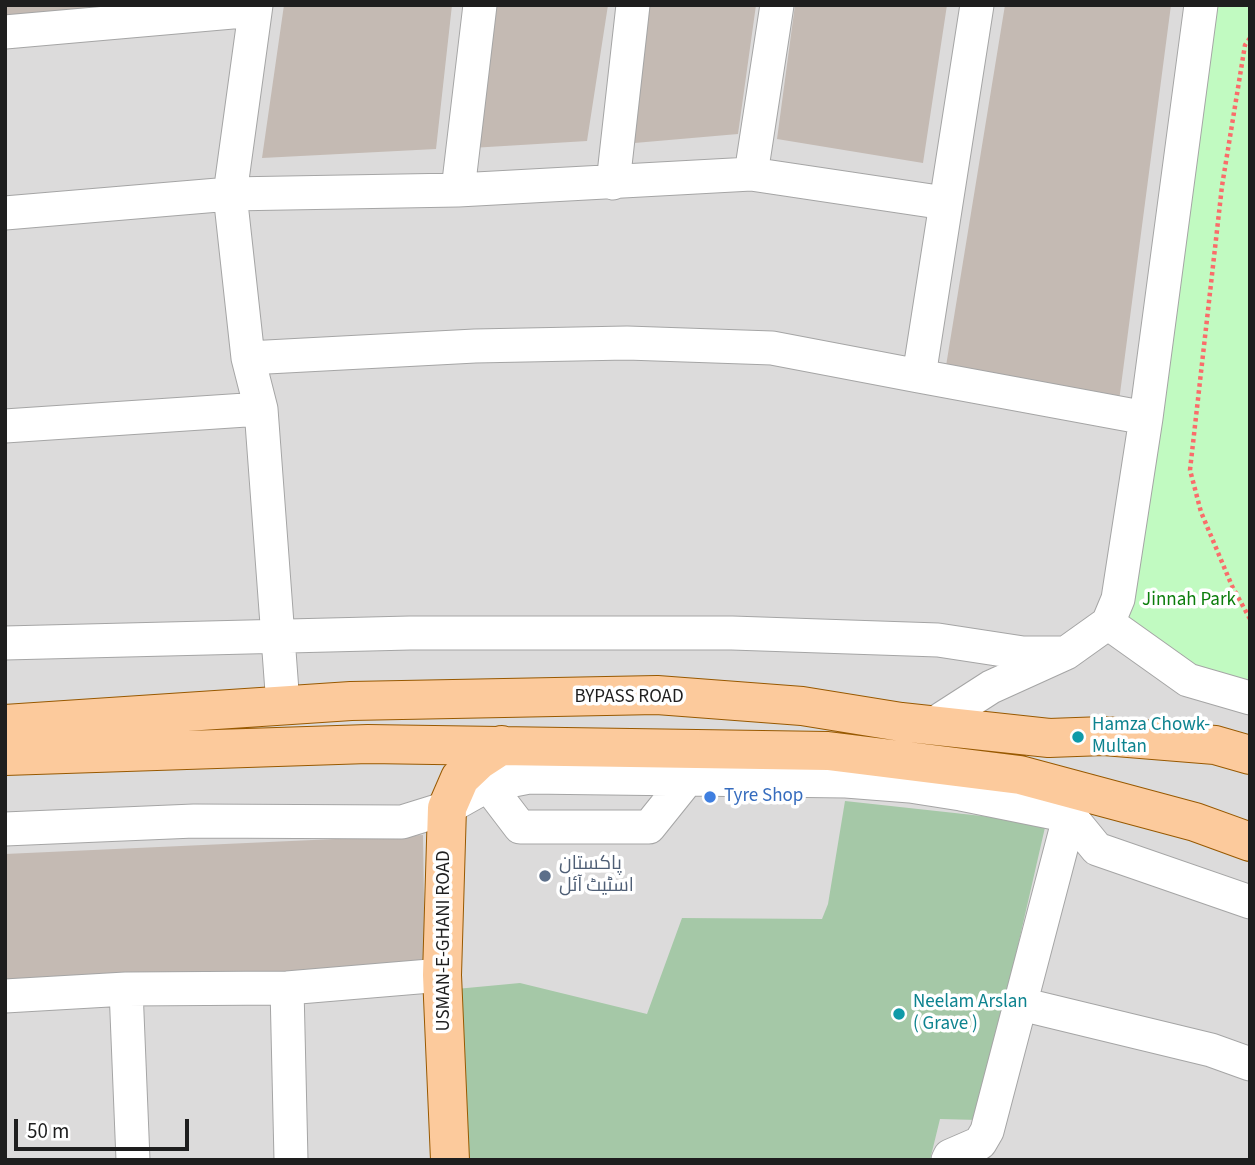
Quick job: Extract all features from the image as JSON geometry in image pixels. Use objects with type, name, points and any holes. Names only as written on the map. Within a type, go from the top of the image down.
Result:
[{"type":"main road","name":"BYPASS ROAD","points":[[5,724],[351,701],[657,695],[802,706],[932,726],[1049,738],[1104,736],[1215,745],[1250,755]]},
{"type":"main road","points":[[1078,800],[1104,736]]},
{"type":"main road","points":[[5,756],[368,744],[490,763],[699,764],[828,751],[1020,775],[1078,800],[1195,822],[1250,842]]},
{"type":"main road","name":"USMAN-E-GHANI ROAD","points":[[450,1160],[442,975],[447,808],[460,778],[490,763]]},
{"type":"street","points":[[458,190],[480,5]]},
{"type":"street","points":[[613,183],[633,5]]},
{"type":"street","points":[[751,174],[777,5]]},
{"type":"street","points":[[919,376],[977,5]]},
{"type":"street","points":[[932,726],[991,687],[1066,653],[1108,623],[1118,599],[1146,418],[1201,5]]},
{"type":"street","points":[[5,32],[255,8],[230,194],[248,358],[261,409],[283,705]]},
{"type":"street","points":[[5,214],[230,194],[458,190],[751,174],[945,203]]},
{"type":"street","points":[[248,358],[475,346],[627,343],[772,348],[1146,418]]},
{"type":"street","points":[[5,426],[261,409]]},
{"type":"street","points":[[1108,623],[1188,680],[1250,698]]},
{"type":"street","points":[[5,643],[410,633],[732,633],[938,640],[1023,653],[1066,653]]},
{"type":"street","points":[[490,763],[520,827],[649,827],[699,764]]},
{"type":"street","points":[[1078,800],[1097,849],[1250,902]]},
{"type":"street","points":[[964,1157],[980,1143],[987,1131],[1078,800]]},
{"type":"street","points":[[5,829],[194,821],[387,823],[418,818],[447,808]]},
{"type":"street","points":[[5,996],[126,989],[287,988],[442,975]]},
{"type":"street","points":[[287,988],[291,1160]]},
{"type":"street","points":[[126,989],[133,1160]]},
{"type":"street","points":[[1021,1004],[1211,1051],[1250,1064]]},
{"type":"path","points":[[1250,38],[1245,45],[1240,72],[1223,186],[1190,470],[1201,512],[1232,586],[1250,619]]},
{"type":"shaded area","points":[[5,5],[1250,5],[1250,1160],[5,1160]]},
{"type":"green space","name":"Jinnah Park","points":[[1214,5],[1250,5],[1250,685],[1121,644]]},
{"type":"green space","points":[[845,801],[1046,823],[978,1120],[940,1119],[930,1160],[463,1160],[456,989],[520,983],[647,1014],[682,918],[822,919],[828,904]]},
{"type":"building","points":[[5,5],[216,5],[5,23]]},
{"type":"building","points":[[284,5],[452,5],[436,149],[262,158]]},
{"type":"building","points":[[491,5],[608,5],[587,141],[471,148]]},
{"type":"building","points":[[641,5],[756,5],[738,134],[623,144]]},
{"type":"building","points":[[795,5],[947,5],[923,163],[777,139]]},
{"type":"building","points":[[1005,5],[1171,5],[1119,401],[945,372]]},
{"type":"building","points":[[423,835],[425,970],[5,988],[5,854]]},
{"type":"place","name":"Hamza Chowk- Multan","points":[[1078,737]]},
{"type":"place","name":"Tyre Shop","points":[[710,797]]},
{"type":"place","name":"پاکستان اسٹیٹ آئل","points":[[545,876]]},
{"type":"place","name":"Neelam Arslan ( Grave )","points":[[899,1014]]}]
